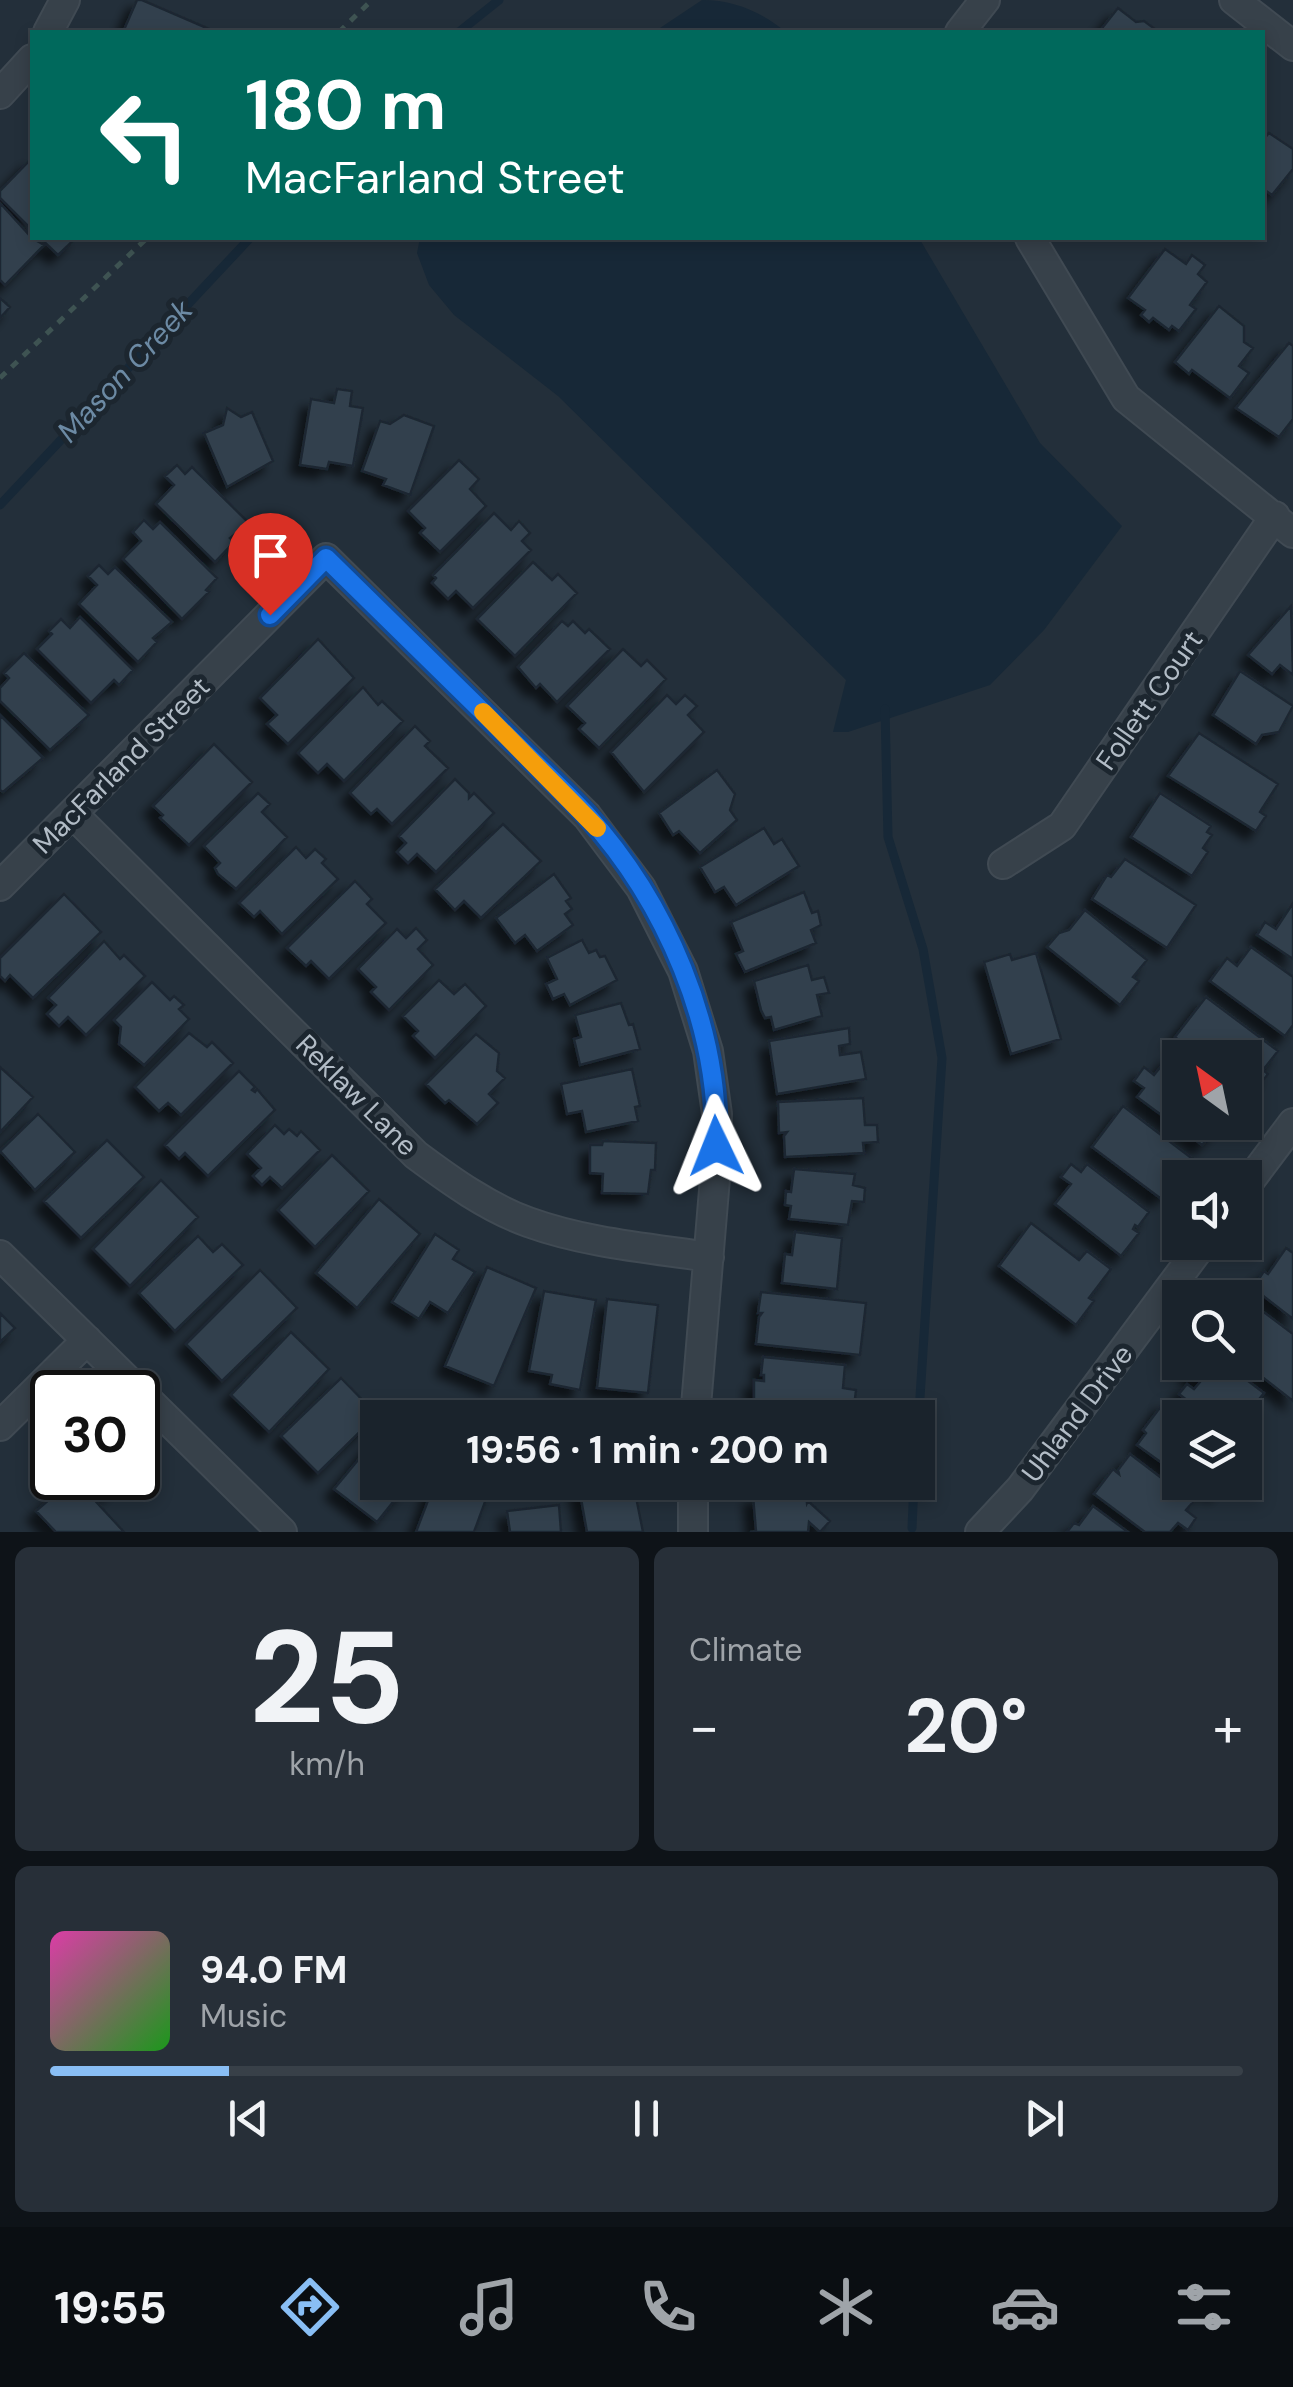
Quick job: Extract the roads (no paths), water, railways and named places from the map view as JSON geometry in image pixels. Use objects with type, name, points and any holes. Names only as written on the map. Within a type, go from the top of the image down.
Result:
[{"type":"street","points":[[49,30],[65,0]]},
{"type":"street","points":[[962,30],[985,0]]},
{"type":"street","points":[[1234,0],[1293,46]]},
{"type":"street","points":[[0,94],[30,60]]},
{"type":"street","points":[[1031,240],[1126,398],[1284,524]]},
{"type":"street","name":"Follett Court","points":[[1003,864],[1062,826],[1284,524]]},
{"type":"street","name":"MacFarland Street","points":[[0,886],[326,558],[587,816],[664,928],[683,971],[710,1066],[717,1114],[709,1257]]},
{"type":"street","name":"Reklaw Lane","points":[[72,814],[416,1155],[462,1190],[526,1222],[594,1241],[709,1257]]},
{"type":"street","points":[[1262,1165],[1293,1123]]},
{"type":"street","points":[[0,1255],[282,1532]]},
{"type":"street","points":[[697,1400],[709,1257]]},
{"type":"street","name":"Uhland Drive","points":[[980,1532],[1020,1489],[1191,1260]]},
{"type":"street","points":[[0,1426],[87,1340]]},
{"type":"street","points":[[692,1500],[693,1532]]},
{"type":"water","points":[[702,0],[747,8],[783,30],[657,30]]},
{"type":"water","points":[[420,240],[920,240],[1040,443],[1122,526],[1044,630],[990,685],[848,732],[833,732],[846,680],[558,396],[454,315],[429,285],[417,253]]},
{"type":"waterway","name":"Mason Creek","points":[[462,30],[499,0]]},
{"type":"waterway","name":"Mason Creek","points":[[0,505],[248,240]]},
{"type":"waterway","points":[[885,709],[888,837],[923,949],[942,1058],[920,1400]]},
{"type":"waterway","points":[[912,1528],[913,1500]]}]
